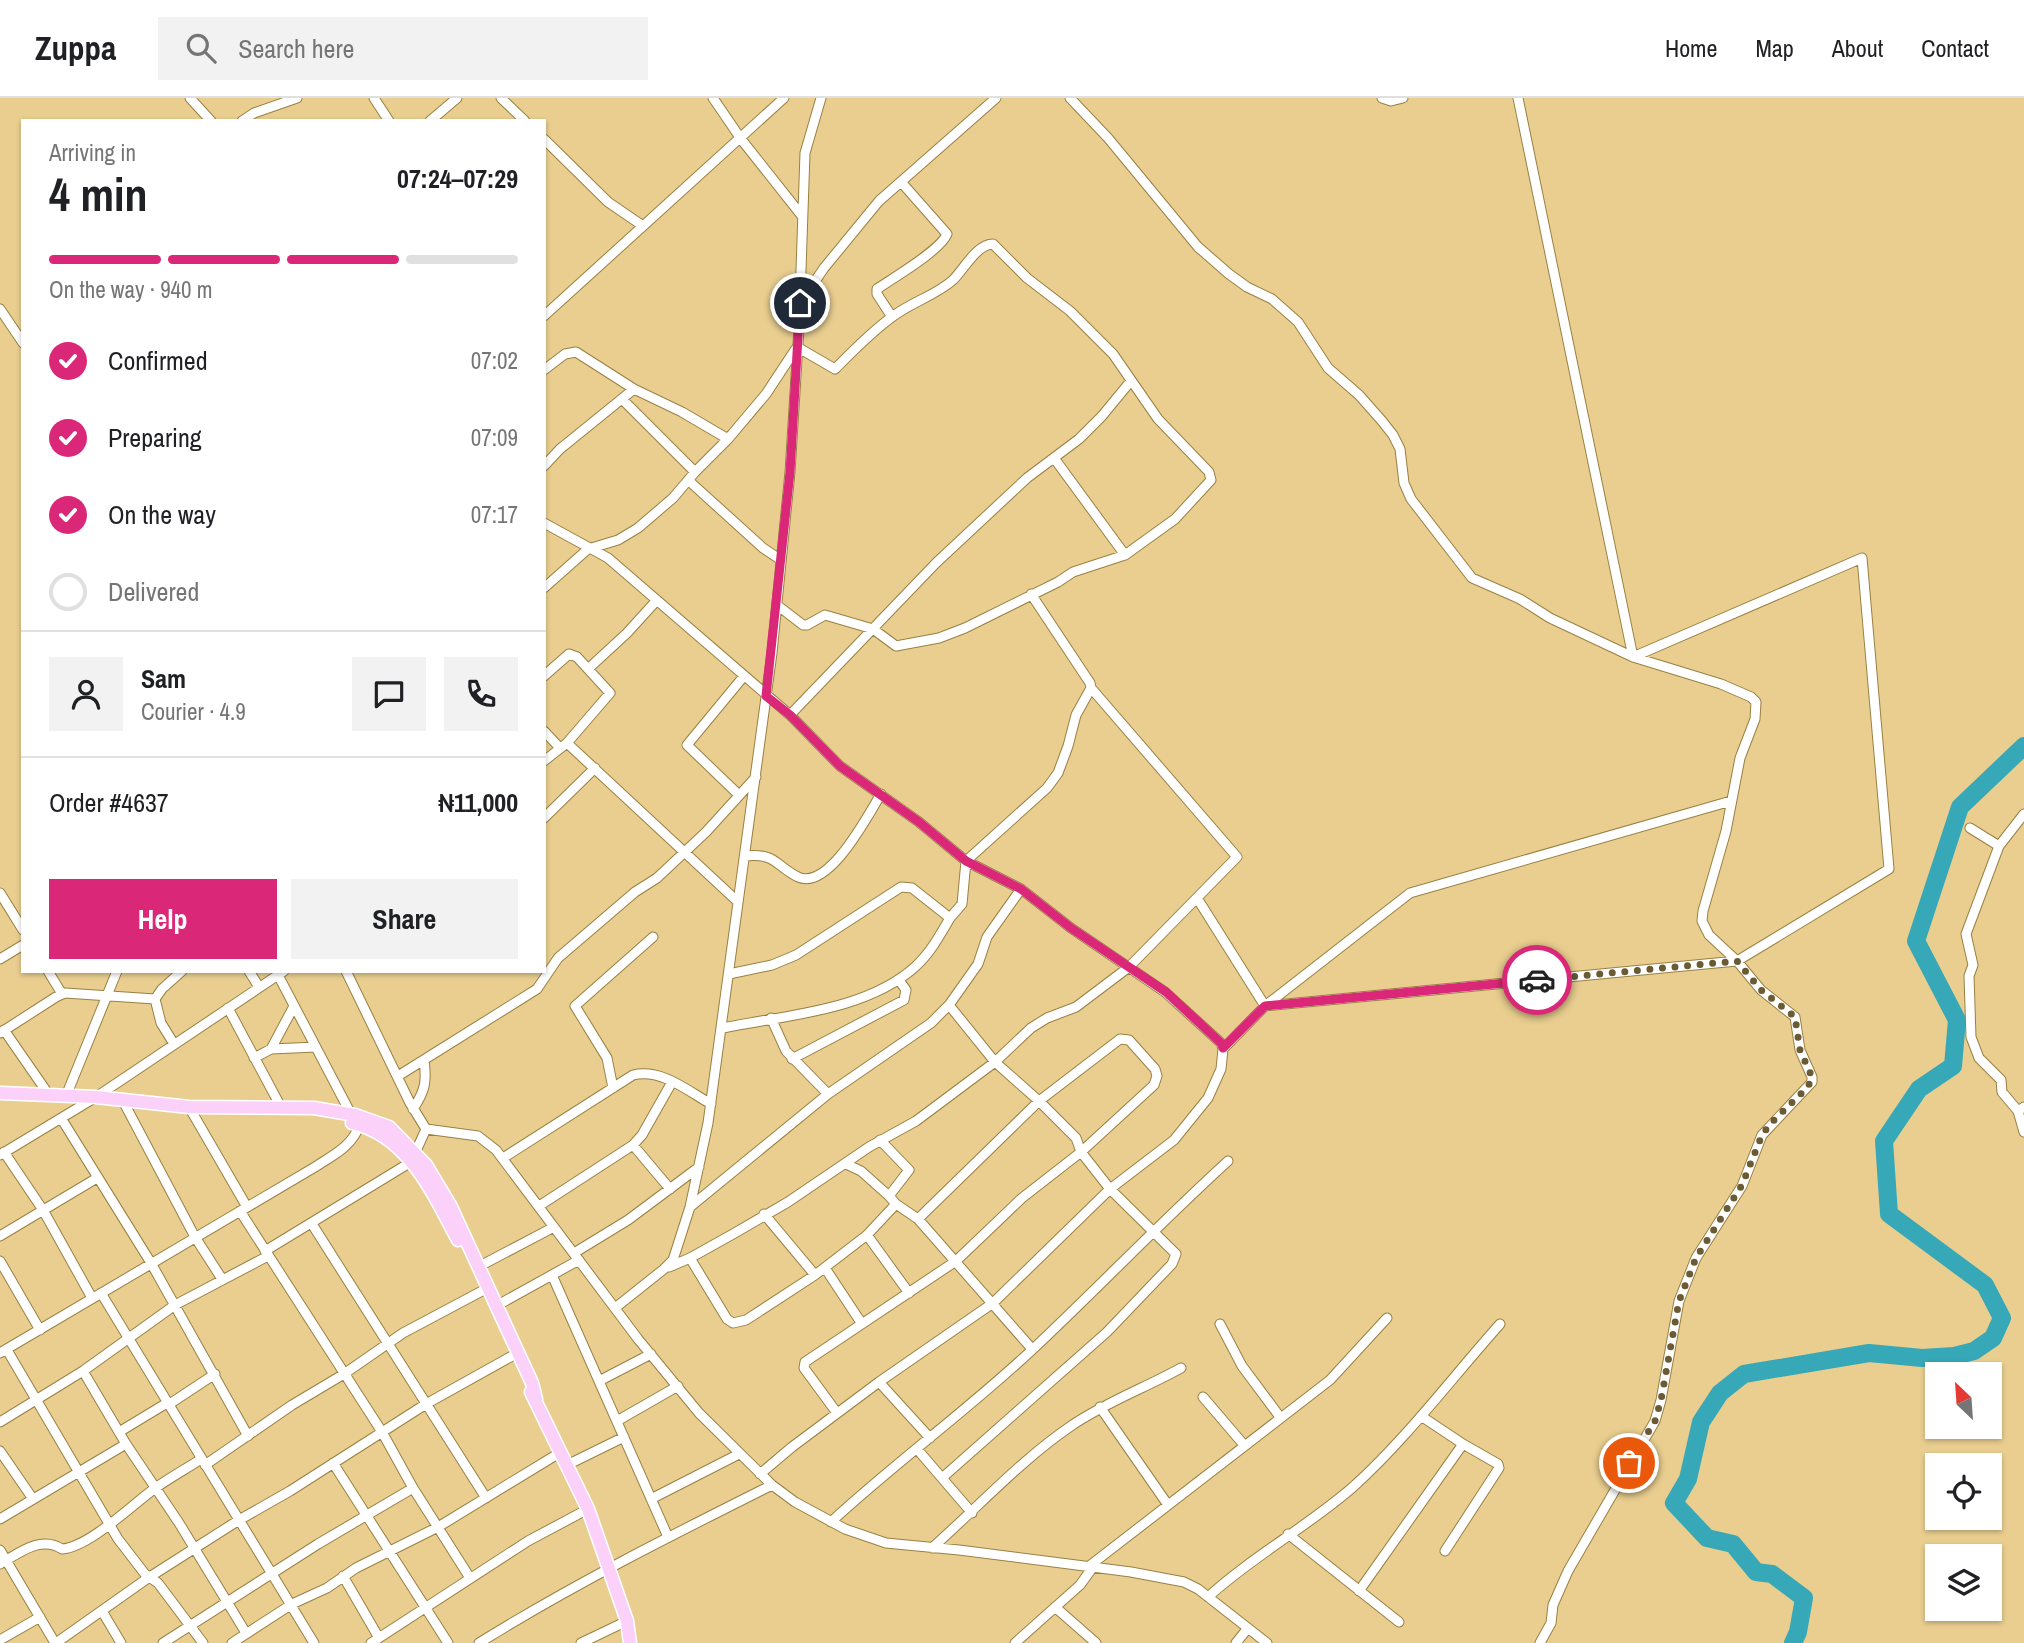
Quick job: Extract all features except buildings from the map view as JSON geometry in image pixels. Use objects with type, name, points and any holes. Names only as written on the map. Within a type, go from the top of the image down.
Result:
[{"type":"main road","points":[[0,1093],[96,1097],[189,1107],[298,1110],[314,1116],[355,1119],[413,1157],[450,1205],[532,1383],[536,1399],[588,1509],[626,1620],[630,1643]]},
{"type":"main road","points":[[413,1157],[527,1387],[536,1399]]},
{"type":"street","points":[[190,98],[209,119]]},
{"type":"street","points":[[245,119],[254,113],[297,98]]},
{"type":"street","points":[[374,98],[388,119]]},
{"type":"street","points":[[432,119],[457,98]]},
{"type":"street","points":[[501,98],[523,119]]},
{"type":"street","points":[[713,98],[741,139],[802,216]]},
{"type":"street","points":[[546,314],[784,98]]},
{"type":"street","points":[[615,1308],[673,1260],[691,1207],[711,1104],[777,605],[790,472],[805,152],[821,98]]},
{"type":"street","points":[[800,303],[824,268],[880,201],[996,98]]},
{"type":"street","points":[[1070,98],[1108,138],[1198,247],[1229,274],[1247,287],[1272,299],[1298,322],[1328,368],[1359,395],[1388,428],[1400,449],[1404,483],[1410,499],[1472,578],[1520,599],[1550,618],[1633,657],[1721,684],[1751,697],[1755,702],[1755,719],[1740,758],[1702,921],[1709,935],[1737,961],[1761,990],[1795,1017],[1800,1050],[1812,1082],[1762,1135],[1742,1185],[1696,1258],[1679,1301],[1655,1421],[1568,1571],[1553,1605],[1551,1623],[1540,1643]]},
{"type":"street","points":[[1382,98],[1391,101],[1403,98]]},
{"type":"street","points":[[1518,98],[1633,657]]},
{"type":"street","points":[[546,141],[608,202],[643,226]]},
{"type":"street","points":[[892,317],[877,294],[877,289],[919,261],[943,242],[947,234],[902,183]]},
{"type":"street","points":[[777,605],[803,625],[825,615],[873,629],[896,646],[922,642],[965,628],[1073,572],[1125,555],[1175,519],[1208,485],[1211,476],[1158,419],[1113,354],[993,244],[988,244],[979,251],[938,292],[892,317],[835,369],[797,347]]},
{"type":"street","points":[[0,309],[21,340]]},
{"type":"street","points":[[546,586],[588,549],[618,540],[638,528],[673,498],[729,439],[766,394],[797,347]]},
{"type":"street","points":[[546,368],[565,354],[576,352],[634,389],[729,439]]},
{"type":"street","points":[[790,715],[936,563],[1027,478],[1079,439],[1130,382]]},
{"type":"street","points":[[546,464],[560,449],[634,389]]},
{"type":"street","points":[[623,400],[691,476],[764,548],[781,560]]},
{"type":"street","points":[[1054,458],[1125,555]]},
{"type":"street","points":[[546,524],[608,558],[790,715],[840,766],[881,794],[966,861],[1021,889],[1071,928],[1166,992],[1221,1043],[1223,1048],[1221,1069],[1208,1098],[1174,1140],[1110,1189],[993,1303],[879,1382],[760,1474]]},
{"type":"street","points":[[1265,1006],[1737,961],[1889,869],[1862,558],[1633,657]]},
{"type":"street","points":[[664,1269],[690,1258],[788,1202],[857,1154],[916,1121],[995,1062],[1031,1028],[1047,1018],[1076,1007],[1129,967],[1237,858],[1091,688],[1031,594]]},
{"type":"street","points":[[588,669],[627,633],[657,600]]},
{"type":"street","points":[[546,674],[569,654],[576,657],[610,693],[564,746],[546,760]]},
{"type":"street","points":[[740,795],[687,745],[744,676]]},
{"type":"street","points":[[723,1028],[855,1000],[887,988],[917,965],[935,945],[950,918],[962,904],[966,861],[1046,788],[1058,773],[1076,715],[1091,688]]},
{"type":"street","points":[[546,732],[595,768],[737,901]]},
{"type":"street","points":[[546,816],[595,768]]},
{"type":"street","points":[[398,1076],[537,989],[558,958],[635,891],[657,878],[756,777]]},
{"type":"street","points":[[745,856],[771,857],[800,878],[811,879],[830,868],[840,857],[881,794]]},
{"type":"street","points":[[1223,1048],[1265,1006],[1410,893],[1731,801]]},
{"type":"street","points":[[2024,814],[1998,846],[1966,934],[1973,965],[1969,976],[1971,1037],[1979,1058],[2001,1080],[2002,1092],[2021,1109],[2024,1132]]},
{"type":"street","points":[[1970,828],[1998,846]]},
{"type":"street","points":[[729,974],[772,965],[796,955],[901,887],[912,888],[950,918]]},
{"type":"street","points":[[691,1207],[828,1094],[931,1023],[949,1005],[978,964],[987,937],[1021,889]]},
{"type":"street","points":[[0,892],[21,927]]},
{"type":"street","points":[[1197,898],[1265,1006]]},
{"type":"street","points":[[613,1088],[607,1058],[575,1006],[653,937]]},
{"type":"street","points":[[0,959],[21,946]]},
{"type":"street","points":[[49,973],[62,994]]},
{"type":"street","points":[[66,1096],[116,973]]},
{"type":"street","points":[[174,1044],[161,1023],[155,999],[180,973]]},
{"type":"street","points":[[250,973],[260,987]]},
{"type":"street","points":[[203,1643],[158,1584],[148,1578],[109,1525],[36,1401],[3,1351],[96,1295],[244,1209],[353,1140],[355,1119],[294,1006],[281,973],[96,1097],[2,1154],[43,1210],[96,1295],[127,1339],[314,1643]]},
{"type":"street","points":[[347,973],[413,1109],[426,1129],[478,1136],[496,1150],[615,1308],[699,1413],[760,1474],[796,1503],[831,1522],[886,1544],[1091,1567],[1184,1582],[1208,1597],[1267,1643]]},
{"type":"street","points":[[539,973],[544,982]]},
{"type":"street","points":[[792,1059],[904,1000],[906,990],[899,980]]},
{"type":"street","points":[[49,1095],[2,1031],[62,994],[155,999]]},
{"type":"street","points":[[942,1478],[1107,1332],[1172,1264],[1176,1254],[1110,1189],[1081,1152],[1076,1139],[995,1062],[949,1005]]},
{"type":"street","points":[[271,1049],[294,1006]]},
{"type":"street","points":[[228,1008],[282,1109]]},
{"type":"street","points":[[771,1018],[792,1059],[828,1094]]},
{"type":"street","points":[[837,1413],[803,1366],[805,1362],[956,1261],[1022,1198],[1081,1152],[1154,1085],[1157,1076],[1155,1069],[1129,1040],[1120,1039],[1039,1101],[918,1219]]},
{"type":"street","points":[[254,1058],[271,1049],[316,1047]]},
{"type":"street","points":[[413,1109],[424,1093],[424,1060]]},
{"type":"street","points":[[503,1158],[634,1075],[647,1072],[672,1082],[711,1104]]},
{"type":"street","points":[[539,1206],[633,1145],[642,1135],[672,1082]]},
{"type":"street","points":[[123,1101],[195,1237],[222,1279]]},
{"type":"street","points":[[189,1107],[267,1253],[382,1432],[413,1488],[470,1578]]},
{"type":"street","points":[[61,1118],[151,1263],[248,1436]]},
{"type":"street","points":[[0,1422],[83,1371],[175,1305],[267,1253],[413,1157],[426,1129]]},
{"type":"street","points":[[880,1140],[909,1170],[889,1196]]},
{"type":"street","points":[[633,1145],[670,1189]]},
{"type":"street","points":[[831,1522],[1032,1349],[1228,1161]]},
{"type":"street","points":[[846,1164],[861,1171],[896,1204],[918,1219],[1032,1349]]},
{"type":"street","points":[[496,1306],[552,1275],[699,1167]]},
{"type":"street","points":[[2,1232],[97,1178]]},
{"type":"street","points":[[690,1258],[727,1319],[733,1323],[746,1320],[825,1268],[867,1235],[896,1204]]},
{"type":"street","points":[[764,1214],[815,1275]]},
{"type":"street","points":[[312,1224],[486,1497]]},
{"type":"street","points":[[478,1267],[554,1227]]},
{"type":"street","points":[[867,1235],[909,1293]]},
{"type":"street","points":[[0,1261],[40,1330]]},
{"type":"street","points":[[825,1268],[862,1324]]},
{"type":"street","points":[[552,1275],[668,1537]]},
{"type":"street","points":[[3,1562],[46,1542],[67,1549],[109,1525],[155,1488],[248,1436],[388,1343],[482,1292]]},
{"type":"street","points":[[1015,1643],[1080,1585],[1091,1567],[1330,1380],[1387,1318]]},
{"type":"street","points":[[1220,1324],[1242,1366],[1280,1417]]},
{"type":"street","points":[[1208,1597],[1236,1571],[1351,1488],[1422,1416],[1500,1324]]},
{"type":"street","points":[[599,1381],[651,1354]]},
{"type":"street","points":[[0,1550],[3,1562],[56,1643],[148,1578],[239,1520],[426,1404],[512,1356]]},
{"type":"street","points":[[933,1548],[1043,1447],[1100,1407],[1147,1387],[1181,1368]]},
{"type":"street","points":[[83,1371],[246,1633]]},
{"type":"street","points":[[119,1432],[215,1374]]},
{"type":"street","points":[[879,1382],[929,1438]]},
{"type":"street","points":[[617,1421],[678,1386]]},
{"type":"street","points":[[1203,1396],[1244,1445]]},
{"type":"street","points":[[1100,1407],[1168,1505]]},
{"type":"street","points":[[1422,1416],[1495,1462],[1499,1468],[1445,1550]]},
{"type":"street","points":[[567,1465],[624,1437]]},
{"type":"street","points":[[0,1519],[126,1444]]},
{"type":"street","points":[[1359,1591],[1463,1444]]},
{"type":"street","points":[[917,1449],[972,1513]]},
{"type":"street","points":[[0,1451],[33,1499]]},
{"type":"street","points":[[232,1643],[292,1604],[327,1588],[343,1576],[438,1527],[561,1452]]},
{"type":"street","points":[[651,1499],[739,1454]]},
{"type":"street","points":[[333,1463],[448,1643]]},
{"type":"street","points":[[479,1643],[609,1567],[772,1485]]},
{"type":"street","points":[[163,1643],[413,1488]]},
{"type":"street","points":[[343,1576],[375,1640],[528,1541],[588,1509]]},
{"type":"street","points":[[1288,1534],[1399,1622]]},
{"type":"street","points":[[1055,1607],[1096,1643]]},
{"type":"street","points":[[102,1611],[121,1643]]},
{"type":"street","points":[[0,1640],[40,1617]]},
{"type":"street","points":[[581,1643],[626,1620]]},
{"type":"street","points":[[1236,1643],[1248,1628]]},
{"type":"waterway","points":[[1793,1643],[1798,1632],[1804,1598],[1772,1574],[1756,1572],[1733,1544],[1707,1538],[1674,1503],[1688,1479],[1701,1422],[1720,1393],[1744,1374],[1869,1353],[1922,1358],[1954,1356],[1974,1351],[1993,1338],[2002,1318],[1985,1285],[1889,1214],[1884,1141],[1919,1089],[1953,1066],[1957,1020],[1916,941],[1960,807],[2024,746]]},
{"type":"way so far","points":[[1537,980],[1737,961],[1761,990],[1795,1017],[1800,1050],[1812,1077],[1808,1087],[1762,1135],[1742,1185],[1696,1258],[1682,1289],[1676,1311],[1668,1366],[1655,1421],[1629,1463]]},
{"type":"route","points":[[800,303],[790,472],[766,696],[790,715],[840,766],[919,822],[966,861],[1009,881],[1071,928],[1166,992],[1221,1043],[1223,1048],[1265,1006],[1537,980]]}]
